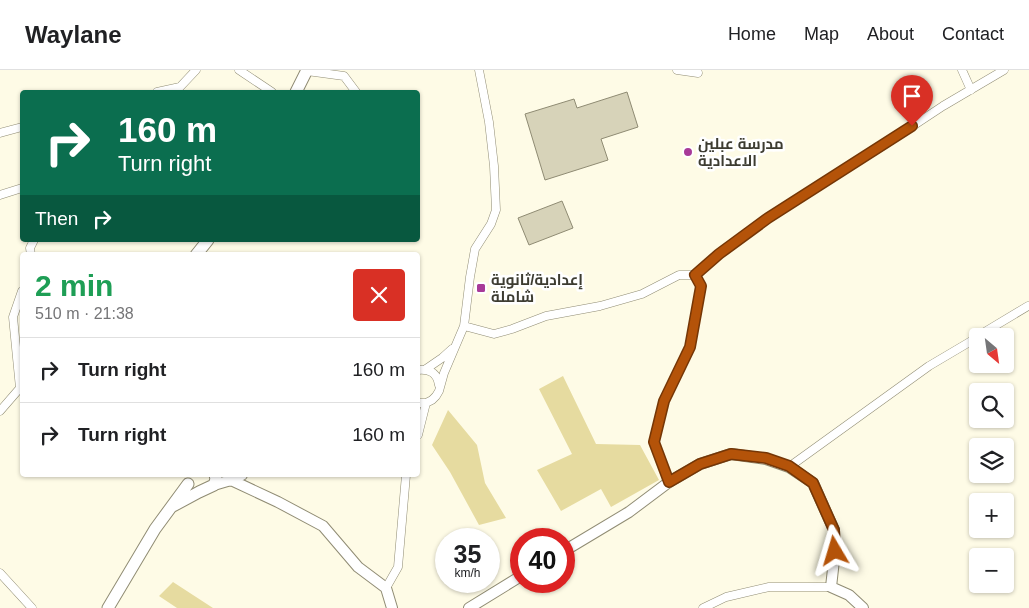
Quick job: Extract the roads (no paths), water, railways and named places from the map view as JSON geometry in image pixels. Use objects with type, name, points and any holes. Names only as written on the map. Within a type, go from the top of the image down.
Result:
[{"type":"main road","points":[[297,90],[307,70]]},
{"type":"main road","points":[[198,252],[206,242]]},
{"type":"main road","points":[[189,479],[193,491],[199,492]]},
{"type":"main road","points":[[108,608],[155,528],[189,479]]},
{"type":"main road","points":[[169,508],[199,492],[214,480]]},
{"type":"street","points":[[165,90],[180,86],[196,70]]},
{"type":"street","points":[[239,70],[269,90]]},
{"type":"street","points":[[307,70],[344,76],[354,90]]},
{"type":"street","points":[[420,403],[426,403],[436,396],[464,326],[475,249],[491,224],[496,210],[489,122],[479,70]]},
{"type":"street","points":[[677,70],[698,73]]},
{"type":"street","points":[[962,70],[971,90]]},
{"type":"street","points":[[464,326],[494,334],[546,316],[600,306],[642,294],[679,275],[695,275],[719,254],[768,218],[943,106],[1004,70]]},
{"type":"street","points":[[0,132],[20,127]]},
{"type":"street","points":[[0,195],[20,189]]},
{"type":"street","points":[[669,482],[654,442],[664,401],[690,347],[701,286],[695,275]]},
{"type":"street","points":[[0,411],[20,388],[13,317],[20,298]]},
{"type":"street","points":[[991,328],[1028,306]]},
{"type":"street","points":[[789,466],[928,366],[969,341]]},
{"type":"street","points":[[422,370],[442,358],[456,346]]},
{"type":"street","points":[[422,370],[431,372],[437,377],[439,387]]},
{"type":"street","points":[[420,427],[426,403]]},
{"type":"street","points":[[575,544],[629,512],[669,482],[700,464],[731,454],[766,458],[789,466],[813,483],[834,530],[835,551],[831,587]]},
{"type":"street","points":[[214,480],[231,480],[238,477]]},
{"type":"street","points":[[386,588],[398,567],[406,477]]},
{"type":"street","points":[[231,480],[323,526],[358,567],[386,588],[392,608]]},
{"type":"street","points":[[0,573],[32,608]]},
{"type":"street","points":[[469,608],[510,583]]},
{"type":"street","points":[[703,608],[726,596],[769,587],[831,587],[849,596],[863,608]]},
{"type":"place","name":"مدرسة عبلين الاعدادية","points":[[688,152]]},
{"type":"place","name":"إعدادية/ثانوية شاملة","points":[[481,288]]}]
